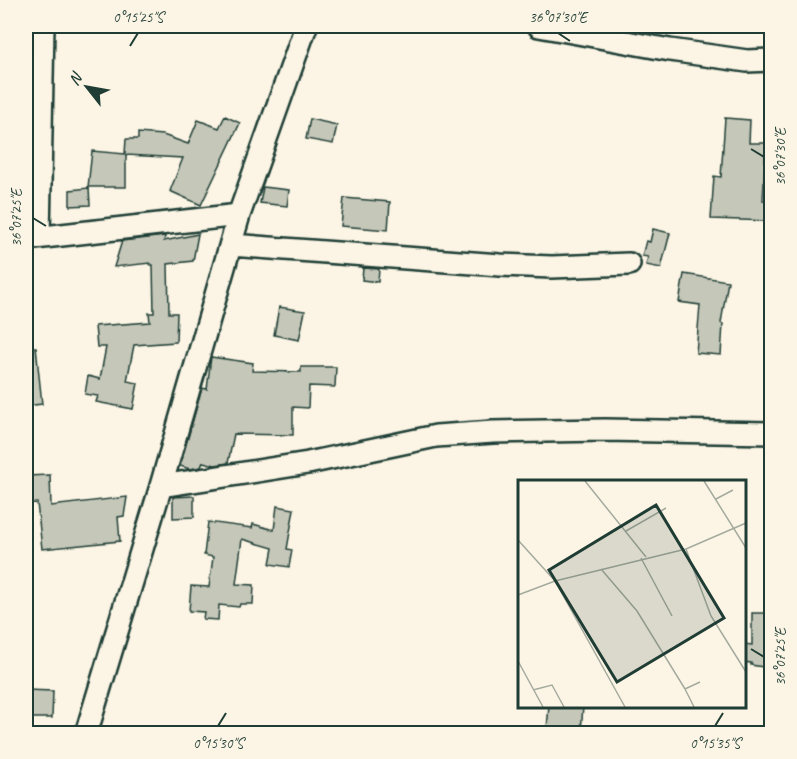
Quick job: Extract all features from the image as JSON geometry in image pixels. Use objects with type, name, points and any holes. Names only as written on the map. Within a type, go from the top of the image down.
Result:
[{"type":"street","points":[[43,26],[32,238],[239,215]]},
{"type":"street","points":[[86,734],[161,486],[239,215],[306,26]]},
{"type":"street","points":[[539,26],[670,50],[747,61],[771,60]]},
{"type":"street","points":[[231,245],[552,267],[629,264]]},
{"type":"street","points":[[161,486],[308,463],[436,436],[493,432],[605,430],[771,433]]},
{"type":"building","points":[[225,116],[240,123],[201,205],[170,191],[183,158],[126,155],[126,187],[88,187],[92,151],[125,154],[126,139],[138,139],[138,133],[163,135],[188,144],[198,120],[219,128]]},
{"type":"building","points":[[725,118],[750,120],[749,143],[766,143],[763,200],[771,201],[771,221],[711,219],[714,176],[721,177]]},
{"type":"building","points":[[310,119],[337,125],[333,144],[306,139]]},
{"type":"building","points":[[263,187],[289,190],[287,206],[260,203]]},
{"type":"building","points":[[89,188],[90,205],[70,206],[70,190]]},
{"type":"building","points":[[344,198],[390,202],[388,230],[341,226]]},
{"type":"building","points":[[653,229],[670,233],[661,268],[646,265],[648,257],[642,256],[646,241],[650,242]]},
{"type":"building","points":[[198,234],[193,261],[168,264],[169,313],[177,313],[176,342],[134,345],[127,381],[138,383],[133,409],[96,402],[98,396],[85,394],[88,376],[100,379],[106,347],[97,347],[95,326],[150,322],[149,313],[154,313],[153,265],[150,263],[114,267],[122,241],[165,236],[164,241]]},
{"type":"building","points":[[363,268],[379,269],[378,282],[362,280]]},
{"type":"building","points":[[684,274],[728,281],[721,323],[723,324],[721,355],[696,353],[700,305],[679,302]]},
{"type":"building","points":[[279,307],[305,311],[299,340],[274,335]]},
{"type":"building","points":[[26,347],[36,347],[42,404],[26,406]]},
{"type":"building","points":[[211,357],[253,363],[252,371],[301,372],[301,367],[336,367],[335,387],[309,386],[308,408],[293,407],[293,435],[234,434],[228,463],[215,465],[203,462],[201,467],[190,469],[180,466],[202,388],[207,389]]},
{"type":"building","points":[[50,475],[51,506],[127,497],[124,516],[118,517],[120,541],[42,549],[37,503],[26,504],[26,476]]},
{"type":"building","points":[[194,496],[194,517],[173,518],[173,497]]},
{"type":"building","points":[[277,506],[294,509],[287,549],[292,550],[289,567],[270,564],[273,548],[242,539],[236,584],[254,585],[253,604],[240,604],[239,607],[219,605],[218,620],[203,619],[204,612],[189,611],[191,586],[209,587],[213,557],[204,555],[208,522],[252,528],[253,524],[274,530]]},
{"type":"building","points":[[752,613],[767,613],[767,647],[771,648],[769,668],[746,662],[746,644],[752,645]]},
{"type":"building","points":[[26,690],[53,691],[52,718],[26,718]]},
{"type":"building","points":[[549,708],[583,708],[581,732],[554,734],[555,729],[547,728]]}]
